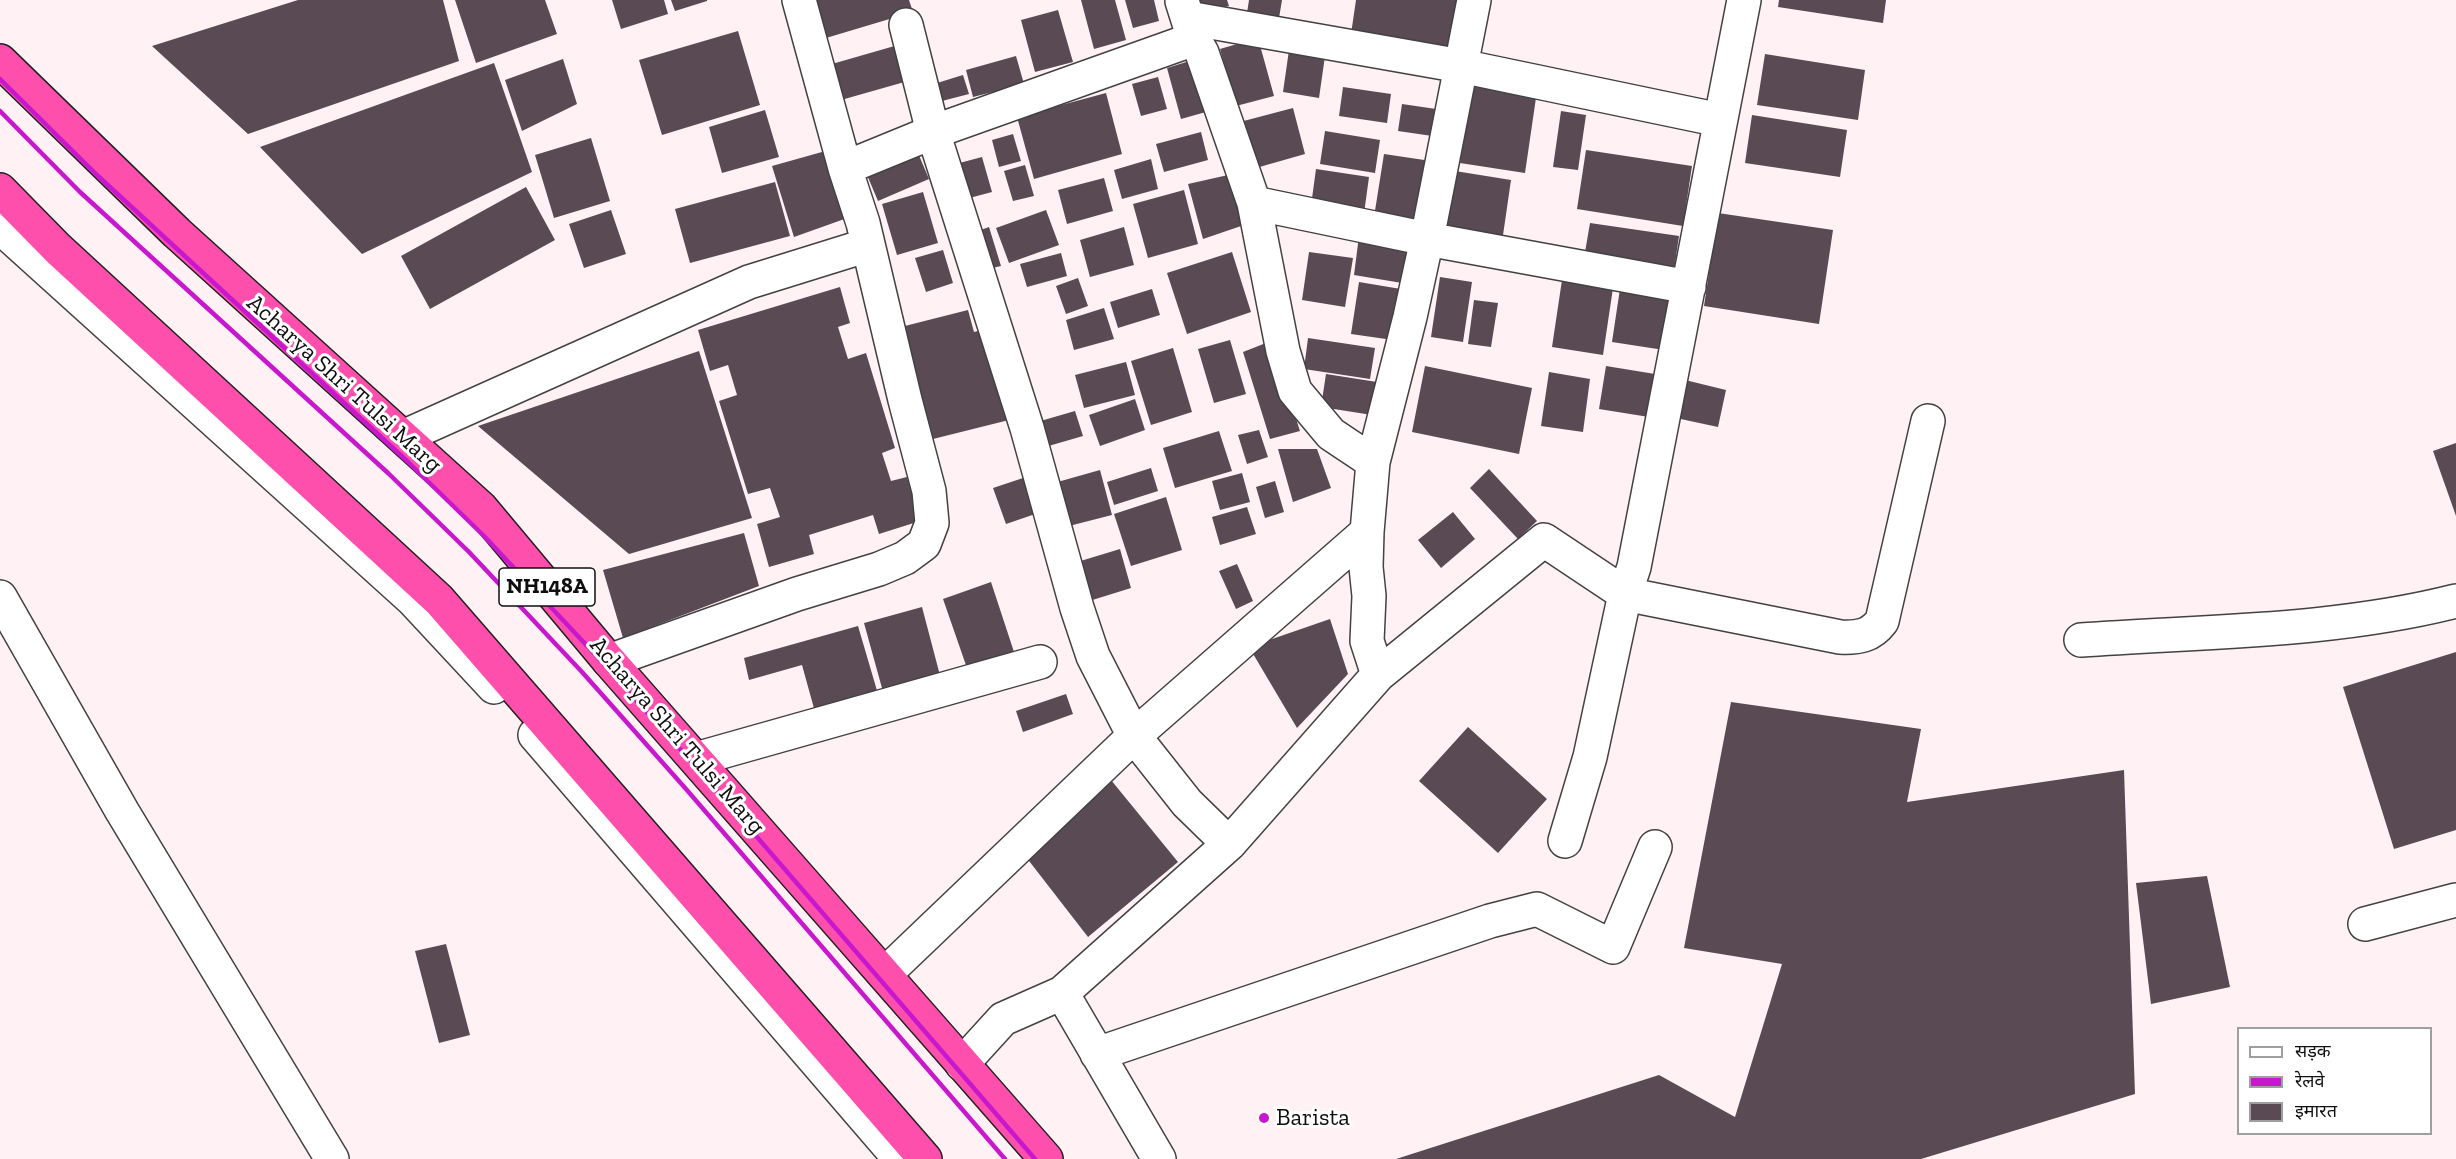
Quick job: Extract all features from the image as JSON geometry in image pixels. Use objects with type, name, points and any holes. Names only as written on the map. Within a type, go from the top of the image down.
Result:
[{"type":"highway","name":"Acharya Shri Tulsi Marg","points":[[0,61],[177,233],[481,508],[609,661],[1046,1159]]},
{"type":"highway","points":[[0,190],[58,249],[439,600],[925,1159]]},
{"type":"street","points":[[609,661],[797,594],[879,569],[905,558],[924,544],[932,523],[929,491],[868,245],[799,0]]},
{"type":"street","points":[[1378,675],[1367,641],[1367,532],[1373,462],[1410,317],[1474,0]]},
{"type":"street","points":[[1565,841],[1602,704],[1625,594],[1634,567],[1744,0]]},
{"type":"street","points":[[846,168],[1188,19],[1461,66],[1720,120]]},
{"type":"street","points":[[1188,19],[1254,203],[1283,351],[1295,391],[1331,434],[1373,462]]},
{"type":"street","points":[[906,25],[933,132],[1027,428],[1077,608],[1094,656],[1134,736],[1187,803],[1229,844]]},
{"type":"street","points":[[1254,203],[1427,239],[1689,287]]},
{"type":"street","points":[[0,227],[413,600],[489,681],[900,1159]]},
{"type":"street","points":[[403,438],[749,282],[868,245]]},
{"type":"street","points":[[962,1064],[1003,1019],[1062,993],[1229,844],[1378,675],[1544,540],[1625,594],[1840,637],[1856,638],[1875,632],[1882,621],[1928,421]]},
{"type":"street","points":[[885,974],[1134,736],[1367,532]]},
{"type":"street","points":[[0,597],[122,811],[332,1159]]},
{"type":"street","points":[[2081,640],[2345,622],[2410,613],[2456,601]]},
{"type":"street","points":[[696,759],[1040,662]]},
{"type":"street","points":[[1097,1054],[1490,921],[1536,909],[1613,947],[1655,847]]},
{"type":"street","points":[[2365,924],[2456,900]]},
{"type":"street","points":[[1062,993],[1159,1159]]},
{"type":"building","points":[[298,0],[443,0],[459,61],[248,134],[152,46]]},
{"type":"building","points":[[455,0],[545,0],[557,34],[476,63]]},
{"type":"building","points":[[612,0],[664,0],[668,14],[621,29]]},
{"type":"building","points":[[671,0],[707,0],[707,1],[675,11]]},
{"type":"building","points":[[815,0],[909,0],[913,12],[826,38]]},
{"type":"building","points":[[1081,0],[1115,0],[1126,40],[1094,49]]},
{"type":"building","points":[[1125,0],[1154,0],[1159,21],[1133,28]]},
{"type":"building","points":[[1192,0],[1227,0],[1229,6],[1196,15]]},
{"type":"building","points":[[1249,0],[1282,0],[1279,18],[1247,13]]},
{"type":"building","points":[[1356,0],[1457,0],[1450,49],[1351,34]]},
{"type":"building","points":[[1779,0],[1886,0],[1883,23],[1778,7]]},
{"type":"building","points":[[1058,10],[1073,62],[1035,72],[1021,20]]},
{"type":"building","points":[[738,31],[760,105],[662,135],[639,60]]},
{"type":"building","points":[[1258,38],[1274,96],[1236,106],[1220,49]]},
{"type":"building","points":[[1290,43],[1326,49],[1319,98],[1283,92]]},
{"type":"building","points":[[898,45],[908,81],[834,102],[825,66]]},
{"type":"building","points":[[1765,54],[1865,70],[1858,120],[1757,105]]},
{"type":"building","points":[[1016,56],[1024,84],[973,97],[966,70]]},
{"type":"building","points":[[1199,58],[1213,110],[1181,119],[1167,68]]},
{"type":"building","points":[[563,59],[577,104],[522,131],[505,80]]},
{"type":"building","points":[[494,63],[532,172],[362,254],[260,147]]},
{"type":"building","points":[[963,75],[969,94],[942,101],[937,83]]},
{"type":"building","points":[[1158,77],[1167,109],[1141,116],[1132,84]]},
{"type":"building","points":[[1472,78],[1537,91],[1525,173],[1460,163]]},
{"type":"building","points":[[1343,87],[1391,94],[1387,123],[1339,116]]},
{"type":"building","points":[[1106,93],[1122,154],[1034,179],[1017,117]]},
{"type":"building","points":[[1402,104],[1443,110],[1439,137],[1398,131]]},
{"type":"building","points":[[1293,108],[1305,154],[1249,170],[1236,123]]},
{"type":"building","points":[[765,110],[779,157],[722,173],[709,127]]},
{"type":"building","points":[[1561,111],[1586,115],[1578,170],[1553,167]]},
{"type":"building","points":[[1752,115],[1847,130],[1840,177],[1745,163]]},
{"type":"building","points":[[1325,131],[1380,140],[1375,173],[1320,164]]},
{"type":"building","points":[[1201,132],[1208,160],[1164,172],[1156,144]]},
{"type":"building","points":[[1013,134],[1021,161],[999,167],[992,140]]},
{"type":"building","points":[[591,138],[610,201],[554,218],[535,155]]},
{"type":"building","points":[[829,150],[850,217],[794,237],[772,166]]},
{"type":"building","points":[[1586,150],[1692,166],[1683,226],[1577,209]]},
{"type":"building","points":[[918,153],[929,179],[878,201],[867,175]]},
{"type":"building","points":[[1384,154],[1431,161],[1421,224],[1374,217]]},
{"type":"building","points":[[982,157],[992,192],[962,200],[952,165]]},
{"type":"building","points":[[1151,159],[1158,189],[1122,199],[1114,170]]},
{"type":"building","points":[[1025,165],[1034,196],[1013,201],[1004,171]]},
{"type":"building","points":[[1316,169],[1369,177],[1363,221],[1310,213]]},
{"type":"building","points":[[1455,171],[1511,180],[1502,242],[1446,233]]},
{"type":"building","points":[[1237,173],[1247,224],[1203,239],[1188,184]]},
{"type":"building","points":[[1104,178],[1113,211],[1067,224],[1058,190]]},
{"type":"building","points":[[775,182],[790,236],[690,263],[675,209]]},
{"type":"building","points":[[526,187],[555,240],[430,309],[401,256]]},
{"type":"building","points":[[1184,190],[1198,244],[1148,258],[1133,204]]},
{"type":"building","points":[[923,192],[938,243],[897,255],[882,204]]},
{"type":"building","points":[[611,210],[626,254],[584,268],[569,224]]},
{"type":"building","points":[[1046,210],[1059,245],[1009,263],[996,228]]},
{"type":"building","points":[[1718,213],[1833,230],[1819,324],[1704,306]]},
{"type":"building","points":[[1590,223],[1679,236],[1673,277],[1583,264]]},
{"type":"building","points":[[989,227],[1001,266],[984,270],[970,234]]},
{"type":"building","points":[[1124,227],[1134,265],[1090,277],[1080,240]]},
{"type":"building","points":[[1359,236],[1408,243],[1402,283],[1354,275]]},
{"type":"building","points":[[943,250],[953,283],[926,292],[915,258]]},
{"type":"building","points":[[1232,252],[1251,312],[1187,334],[1167,273]]},
{"type":"building","points":[[1309,252],[1353,258],[1345,307],[1302,300]]},
{"type":"building","points":[[1061,253],[1067,276],[1027,287],[1020,264]]},
{"type":"building","points":[[1440,277],[1472,282],[1463,342],[1431,337]]},
{"type":"building","points":[[1078,278],[1088,306],[1066,314],[1056,286]]},
{"type":"building","points":[[1562,280],[1613,288],[1603,355],[1552,347]]},
{"type":"building","points":[[1359,282],[1401,289],[1393,340],[1351,334]]},
{"type":"building","points":[[1621,282],[1672,290],[1664,350],[1612,342]]},
{"type":"building","points":[[840,287],[850,323],[838,327],[848,359],[866,353],[895,448],[882,453],[891,481],[907,477],[920,521],[879,534],[873,515],[809,535],[814,554],[769,567],[757,524],[780,517],[770,488],[748,494],[719,401],[737,395],[728,365],[710,371],[698,330]]},
{"type":"building","points":[[1152,289],[1160,315],[1118,328],[1110,302]]},
{"type":"building","points":[[1474,300],[1498,303],[1491,347],[1468,344]]},
{"type":"building","points":[[1104,308],[1114,339],[1074,350],[1066,320]]},
{"type":"building","points":[[968,310],[974,332],[990,328],[1013,419],[921,442],[893,329]]},
{"type":"building","points":[[1308,338],[1375,348],[1370,379],[1304,369]]},
{"type":"building","points":[[1230,340],[1246,394],[1214,403],[1198,349]]},
{"type":"building","points":[[1271,341],[1300,431],[1270,439],[1243,352]]},
{"type":"building","points":[[1173,348],[1192,412],[1151,425],[1131,361]]},
{"type":"building","points":[[699,351],[752,518],[629,554],[478,426]]},
{"type":"building","points":[[1126,362],[1135,395],[1084,408],[1075,375]]},
{"type":"building","points":[[1425,366],[1532,388],[1519,454],[1412,432]]},
{"type":"building","points":[[1606,366],[1655,374],[1649,417],[1599,409]]},
{"type":"building","points":[[1549,372],[1590,379],[1583,432],[1541,426]]},
{"type":"building","points":[[1326,374],[1377,382],[1372,415],[1321,407]]},
{"type":"building","points":[[1685,380],[1726,390],[1718,427],[1676,418]]},
{"type":"building","points":[[1135,399],[1145,430],[1100,446],[1089,415]]},
{"type":"building","points":[[1075,411],[1083,436],[1045,447],[1037,422]]},
{"type":"building","points":[[1259,430],[1268,457],[1247,464],[1238,435]]},
{"type":"building","points":[[1219,431],[1232,471],[1175,488],[1163,448]]},
{"type":"building","points":[[2456,443],[2456,516],[2433,451]]},
{"type":"building","points":[[1278,449],[1317,449],[1331,488],[1293,502]]},
{"type":"building","points":[[1151,468],[1158,491],[1114,505],[1107,482]]},
{"type":"building","points":[[1489,469],[1537,521],[1518,539],[1470,488]]},
{"type":"building","points":[[1100,470],[1112,515],[1065,527],[1054,483]]},
{"type":"building","points":[[1242,473],[1250,502],[1220,510],[1212,481]]},
{"type":"building","points":[[1032,475],[1044,511],[1006,524],[993,488]]},
{"type":"building","points":[[1275,481],[1284,512],[1265,518],[1256,487]]},
{"type":"building","points":[[1166,497],[1182,550],[1131,566],[1114,514]]},
{"type":"building","points":[[1247,507],[1256,534],[1220,545],[1212,517]]},
{"type":"building","points":[[1453,512],[1475,539],[1441,568],[1418,540]]},
{"type":"building","points":[[744,533],[759,586],[623,638],[603,570]]},
{"type":"building","points":[[1120,549],[1131,588],[1086,602],[1074,563]]},
{"type":"building","points":[[1237,564],[1253,601],[1236,609],[1219,571]]},
{"type":"building","points":[[991,582],[1015,655],[968,671],[943,599]]},
{"type":"building","points":[[922,607],[942,683],[885,699],[864,623]]},
{"type":"building","points":[[1330,619],[1348,674],[1297,728],[1249,647]]},
{"type":"building","points":[[858,626],[878,694],[815,712],[802,665],[749,680],[744,658]]},
{"type":"building","points":[[2456,652],[2456,830],[2394,849],[2343,687]]},
{"type":"building","points":[[1066,694],[1073,714],[1023,732],[1016,711]]},
{"type":"building","points":[[1731,702],[1921,729],[1907,802],[2124,770],[2135,1094],[1921,1159],[1396,1159],[1659,1075],[1735,1117],[1782,964],[1684,948]]},
{"type":"building","points":[[1468,727],[1547,799],[1498,853],[1419,781]]},
{"type":"building","points":[[1111,780],[1178,862],[1088,937],[1026,857]]},
{"type":"building","points":[[2207,876],[2230,987],[2151,1004],[2136,883]]},
{"type":"building","points":[[446,944],[470,1035],[439,1043],[415,951]]},
{"type":"railway","points":[[0,79],[98,176],[407,461],[484,536],[700,771],[1035,1159]]},
{"type":"railway","points":[[0,111],[80,192],[388,473],[469,552],[582,672],[686,789],[1005,1159]]},
{"type":"place","name":"Barista","points":[[1264,1118]]}]
